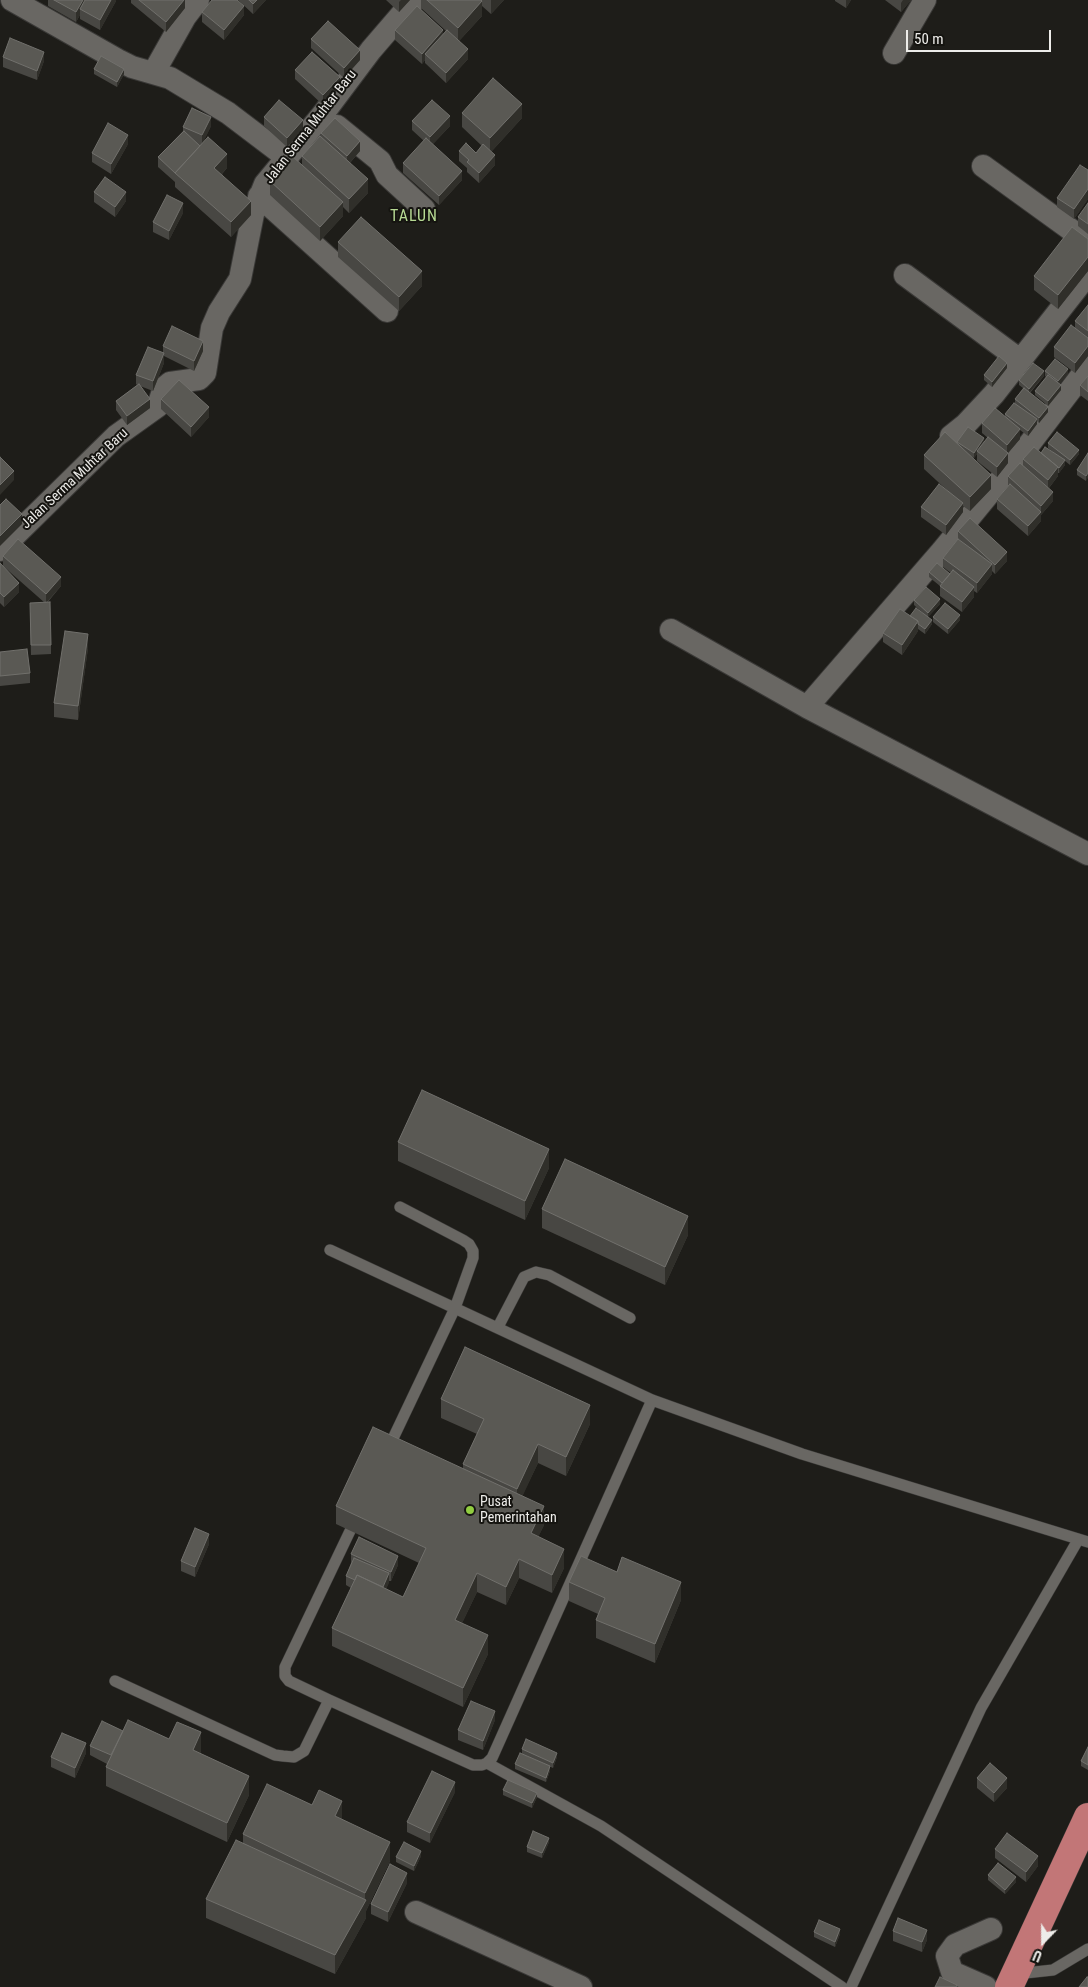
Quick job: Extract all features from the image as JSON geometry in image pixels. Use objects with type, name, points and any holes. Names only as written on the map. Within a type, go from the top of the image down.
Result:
[{"type":"highway","points":[[1012,1980],[1088,1817]]},
{"type":"street","points":[[13,0],[132,67],[170,78],[228,113],[286,157]]},
{"type":"street","points":[[154,72],[185,17],[198,0]]},
{"type":"street","name":"Jalan Serma Muhtar Baru","points":[[0,550],[116,436],[158,406],[164,388],[170,383],[199,378],[205,373],[212,328],[240,279],[253,214],[265,184],[323,114],[371,50],[414,0]]},
{"type":"street","points":[[894,53],[925,0]]},
{"type":"street","points":[[323,114],[380,161],[386,175],[424,209]]},
{"type":"street","points":[[983,166],[1088,242]]},
{"type":"street","points":[[259,196],[387,311]]},
{"type":"street","points":[[951,436],[966,424],[994,394],[1088,274]]},
{"type":"street","points":[[905,275],[1020,360]]},
{"type":"street","points":[[807,707],[942,551],[1024,451],[1088,367]]},
{"type":"street","points":[[671,630],[807,707],[1088,854]]},
{"type":"street","points":[[416,1912],[581,1987]]},
{"type":"street","points":[[986,1987],[952,1972],[947,1956],[955,1945],[992,1929]]},
{"type":"lane","points":[[387,1452],[455,1308],[473,1258],[473,1251],[469,1244],[400,1207]]},
{"type":"lane","points":[[330,1250],[652,1400],[802,1454],[1083,1541],[981,1708],[851,1987]]},
{"type":"lane","points":[[498,1327],[524,1277],[536,1272],[549,1275],[630,1318]]},
{"type":"lane","points":[[350,1531],[284,1672],[285,1676],[289,1681],[329,1700],[473,1764],[482,1765],[487,1763],[492,1758],[652,1400]]},
{"type":"lane","points":[[115,1681],[275,1754],[294,1757],[304,1751],[329,1700]]},
{"type":"lane","points":[[487,1763],[601,1826],[842,1987]]},
{"type":"lane","points":[[1012,1980],[1053,1970],[1088,1949]]},
{"type":"building","points":[[54,0],[83,0],[76,12]]},
{"type":"building","points":[[85,0],[111,0],[100,20],[80,9]]},
{"type":"building","points":[[139,0],[184,0],[166,22]]},
{"type":"building","points":[[212,0],[237,0],[244,6],[224,30],[202,12]]},
{"type":"building","points":[[249,0],[257,0],[253,4]]},
{"type":"building","points":[[427,0],[481,0],[482,1],[458,28]]},
{"type":"building","points":[[417,6],[443,30],[422,54],[395,30]]},
{"type":"building","points":[[328,21],[360,50],[344,68],[311,39]]},
{"type":"building","points":[[447,30],[468,49],[446,73],[425,54]]},
{"type":"building","points":[[10,38],[44,52],[37,71],[3,57]]},
{"type":"building","points":[[312,52],[340,77],[323,95],[295,70]]},
{"type":"building","points":[[101,56],[124,69],[117,82],[94,69]]},
{"type":"building","points":[[493,78],[522,104],[490,138],[462,113]]},
{"type":"building","points":[[279,100],[303,120],[287,138],[264,117]]},
{"type":"building","points":[[432,100],[450,116],[430,137],[412,121]]},
{"type":"building","points":[[192,108],[211,117],[202,135],[183,127]]},
{"type":"building","points":[[335,118],[360,141],[347,156],[321,133]]},
{"type":"building","points":[[108,123],[128,135],[111,164],[92,153]]},
{"type":"building","points":[[184,131],[200,146],[175,173],[158,157]]},
{"type":"building","points":[[320,136],[368,179],[349,199],[302,156]]},
{"type":"building","points":[[208,137],[227,154],[214,168],[251,201],[231,222],[175,173]]},
{"type":"building","points":[[426,138],[462,171],[439,196],[403,163]]},
{"type":"building","points":[[466,143],[476,153],[483,144],[495,155],[479,173],[459,151]]},
{"type":"building","points":[[292,156],[343,202],[320,227],[270,181]]},
{"type":"building","points":[[1080,165],[1088,170],[1088,189],[1074,209],[1057,198]]},
{"type":"building","points":[[105,177],[126,192],[115,207],[94,192]]},
{"type":"building","points":[[167,195],[183,203],[169,231],[153,222]]},
{"type":"building","points":[[1088,203],[1088,224],[1078,217]]},
{"type":"building","points":[[361,217],[422,271],[399,297],[338,242]]},
{"type":"building","points":[[1072,227],[1088,239],[1088,257],[1058,295],[1034,276]]},
{"type":"building","points":[[1088,305],[1088,331],[1075,321]]},
{"type":"building","points":[[1071,325],[1088,338],[1088,346],[1075,363],[1054,347]]},
{"type":"building","points":[[172,326],[203,341],[194,361],[163,346]]},
{"type":"building","points":[[148,347],[164,353],[153,381],[136,375]]},
{"type":"building","points":[[999,356],[1007,363],[992,382],[984,375]]},
{"type":"building","points":[[1055,359],[1068,369],[1058,381],[1045,371]]},
{"type":"building","points":[[1033,363],[1044,371],[1029,389],[1019,380]]},
{"type":"building","points":[[1048,375],[1061,385],[1048,401],[1035,391]]},
{"type":"building","points":[[1088,376],[1088,392],[1080,385]]},
{"type":"building","points":[[179,380],[209,407],[191,427],[161,399]]},
{"type":"building","points":[[139,384],[150,399],[127,416],[116,401]]},
{"type":"building","points":[[1024,388],[1048,407],[1039,418],[1015,399]]},
{"type":"building","points":[[1014,403],[1037,419],[1028,431],[1005,414]]},
{"type":"building","points":[[995,408],[1020,429],[1007,445],[982,423]]},
{"type":"building","points":[[968,427],[984,438],[974,453],[957,442]]},
{"type":"building","points":[[945,432],[991,475],[970,497],[924,455]]},
{"type":"building","points":[[1057,432],[1079,450],[1070,460],[1048,443]]},
{"type":"building","points":[[988,437],[1008,453],[997,467],[977,451]]},
{"type":"building","points":[[1034,447],[1058,467],[1048,480],[1023,459]]},
{"type":"building","points":[[1045,447],[1065,460],[1059,468],[1041,453]]},
{"type":"building","points":[[1088,453],[1088,473],[1086,476],[1077,470]]},
{"type":"building","points":[[0,457],[14,471],[0,485]]},
{"type":"building","points":[[1020,463],[1053,492],[1041,506],[1008,476]]},
{"type":"building","points":[[939,484],[963,503],[946,525],[921,507]]},
{"type":"building","points":[[1010,484],[1041,512],[1028,526],[997,499]]},
{"type":"building","points":[[6,499],[22,514],[0,536],[0,505]]},
{"type":"building","points":[[970,518],[1007,552],[995,565],[958,531]]},
{"type":"building","points":[[18,539],[61,577],[46,594],[3,556]]},
{"type":"building","points":[[958,539],[992,564],[977,583],[943,558]]},
{"type":"building","points":[[0,563],[19,583],[4,597],[0,593]]},
{"type":"building","points":[[937,563],[950,574],[942,583],[929,572]]},
{"type":"building","points":[[953,570],[974,587],[962,602],[940,586]]},
{"type":"building","points":[[926,587],[940,599],[928,613],[914,600]]},
{"type":"building","points":[[50,602],[51,645],[31,645],[30,603]]},
{"type":"building","points":[[945,603],[960,615],[948,629],[933,617]]},
{"type":"building","points":[[916,608],[932,620],[925,629],[910,616]]},
{"type":"building","points":[[900,609],[918,621],[902,645],[883,633]]},
{"type":"building","points":[[65,631],[88,634],[78,706],[54,703]]},
{"type":"building","points":[[27,649],[30,673],[0,676],[0,652]]},
{"type":"building","points":[[422,1090],[549,1149],[525,1201],[398,1142]]},
{"type":"building","points":[[565,1159],[688,1216],[665,1267],[542,1209]]},
{"type":"building","points":[[465,1347],[590,1405],[566,1457],[538,1444],[517,1489],[463,1464],[484,1419],[441,1399]]},
{"type":"building","points":[[373,1427],[544,1506],[531,1533],[564,1549],[552,1575],[519,1559],[506,1587],[477,1573],[455,1620],[488,1635],[463,1688],[332,1628],[357,1575],[403,1597],[426,1548],[336,1506]]},
{"type":"building","points":[[195,1528],[209,1534],[195,1567],[181,1561]]},
{"type":"building","points":[[359,1537],[398,1556],[391,1572],[351,1554]]},
{"type":"building","points":[[581,1556],[617,1572],[622,1557],[681,1582],[655,1644],[596,1620],[605,1598],[569,1582]]},
{"type":"building","points":[[354,1558],[389,1573],[383,1587],[357,1575],[355,1580],[346,1576]]},
{"type":"building","points":[[471,1701],[495,1711],[483,1741],[458,1730]]},
{"type":"building","points":[[128,1720],[169,1739],[177,1722],[201,1732],[193,1750],[249,1776],[227,1823],[106,1767]]},
{"type":"building","points":[[102,1721],[123,1731],[111,1755],[90,1746]]},
{"type":"building","points":[[62,1733],[86,1743],[75,1768],[51,1757]]},
{"type":"building","points":[[526,1739],[557,1753],[553,1763],[522,1749]]},
{"type":"building","points":[[1088,1747],[1088,1765],[1081,1761]]},
{"type":"building","points":[[520,1753],[550,1766],[546,1778],[515,1764]]},
{"type":"building","points":[[990,1763],[1007,1778],[994,1793],[977,1778]]},
{"type":"building","points":[[432,1771],[455,1782],[430,1833],[407,1822]]},
{"type":"building","points":[[508,1780],[537,1793],[532,1803],[503,1790]]},
{"type":"building","points":[[267,1784],[312,1805],[319,1790],[342,1801],[335,1816],[390,1842],[365,1893],[243,1834]]},
{"type":"building","points":[[533,1831],[549,1838],[542,1853],[527,1847]]},
{"type":"building","points":[[1007,1833],[1038,1856],[1026,1872],[995,1849]]},
{"type":"building","points":[[236,1840],[366,1900],[335,1955],[206,1899]]},
{"type":"building","points":[[404,1842],[421,1851],[414,1866],[396,1857]]},
{"type":"building","points":[[998,1863],[1016,1877],[1005,1890],[988,1875]]},
{"type":"building","points":[[390,1864],[407,1873],[388,1912],[371,1904]]},
{"type":"building","points":[[898,1918],[927,1930],[922,1942],[893,1931]]},
{"type":"building","points":[[819,1920],[840,1929],[835,1942],[814,1932]]},
{"type":"building","points":[[940,1977],[957,1985],[956,1987],[935,1987]]},
{"type":"building","points":[[1087,1977],[1088,1987],[1079,1987]]},
{"type":"place","name":"Pusat Pemerintahan","points":[[470,1510]]},
{"type":"district","name":"TALUN","points":[[414,217]]}]
